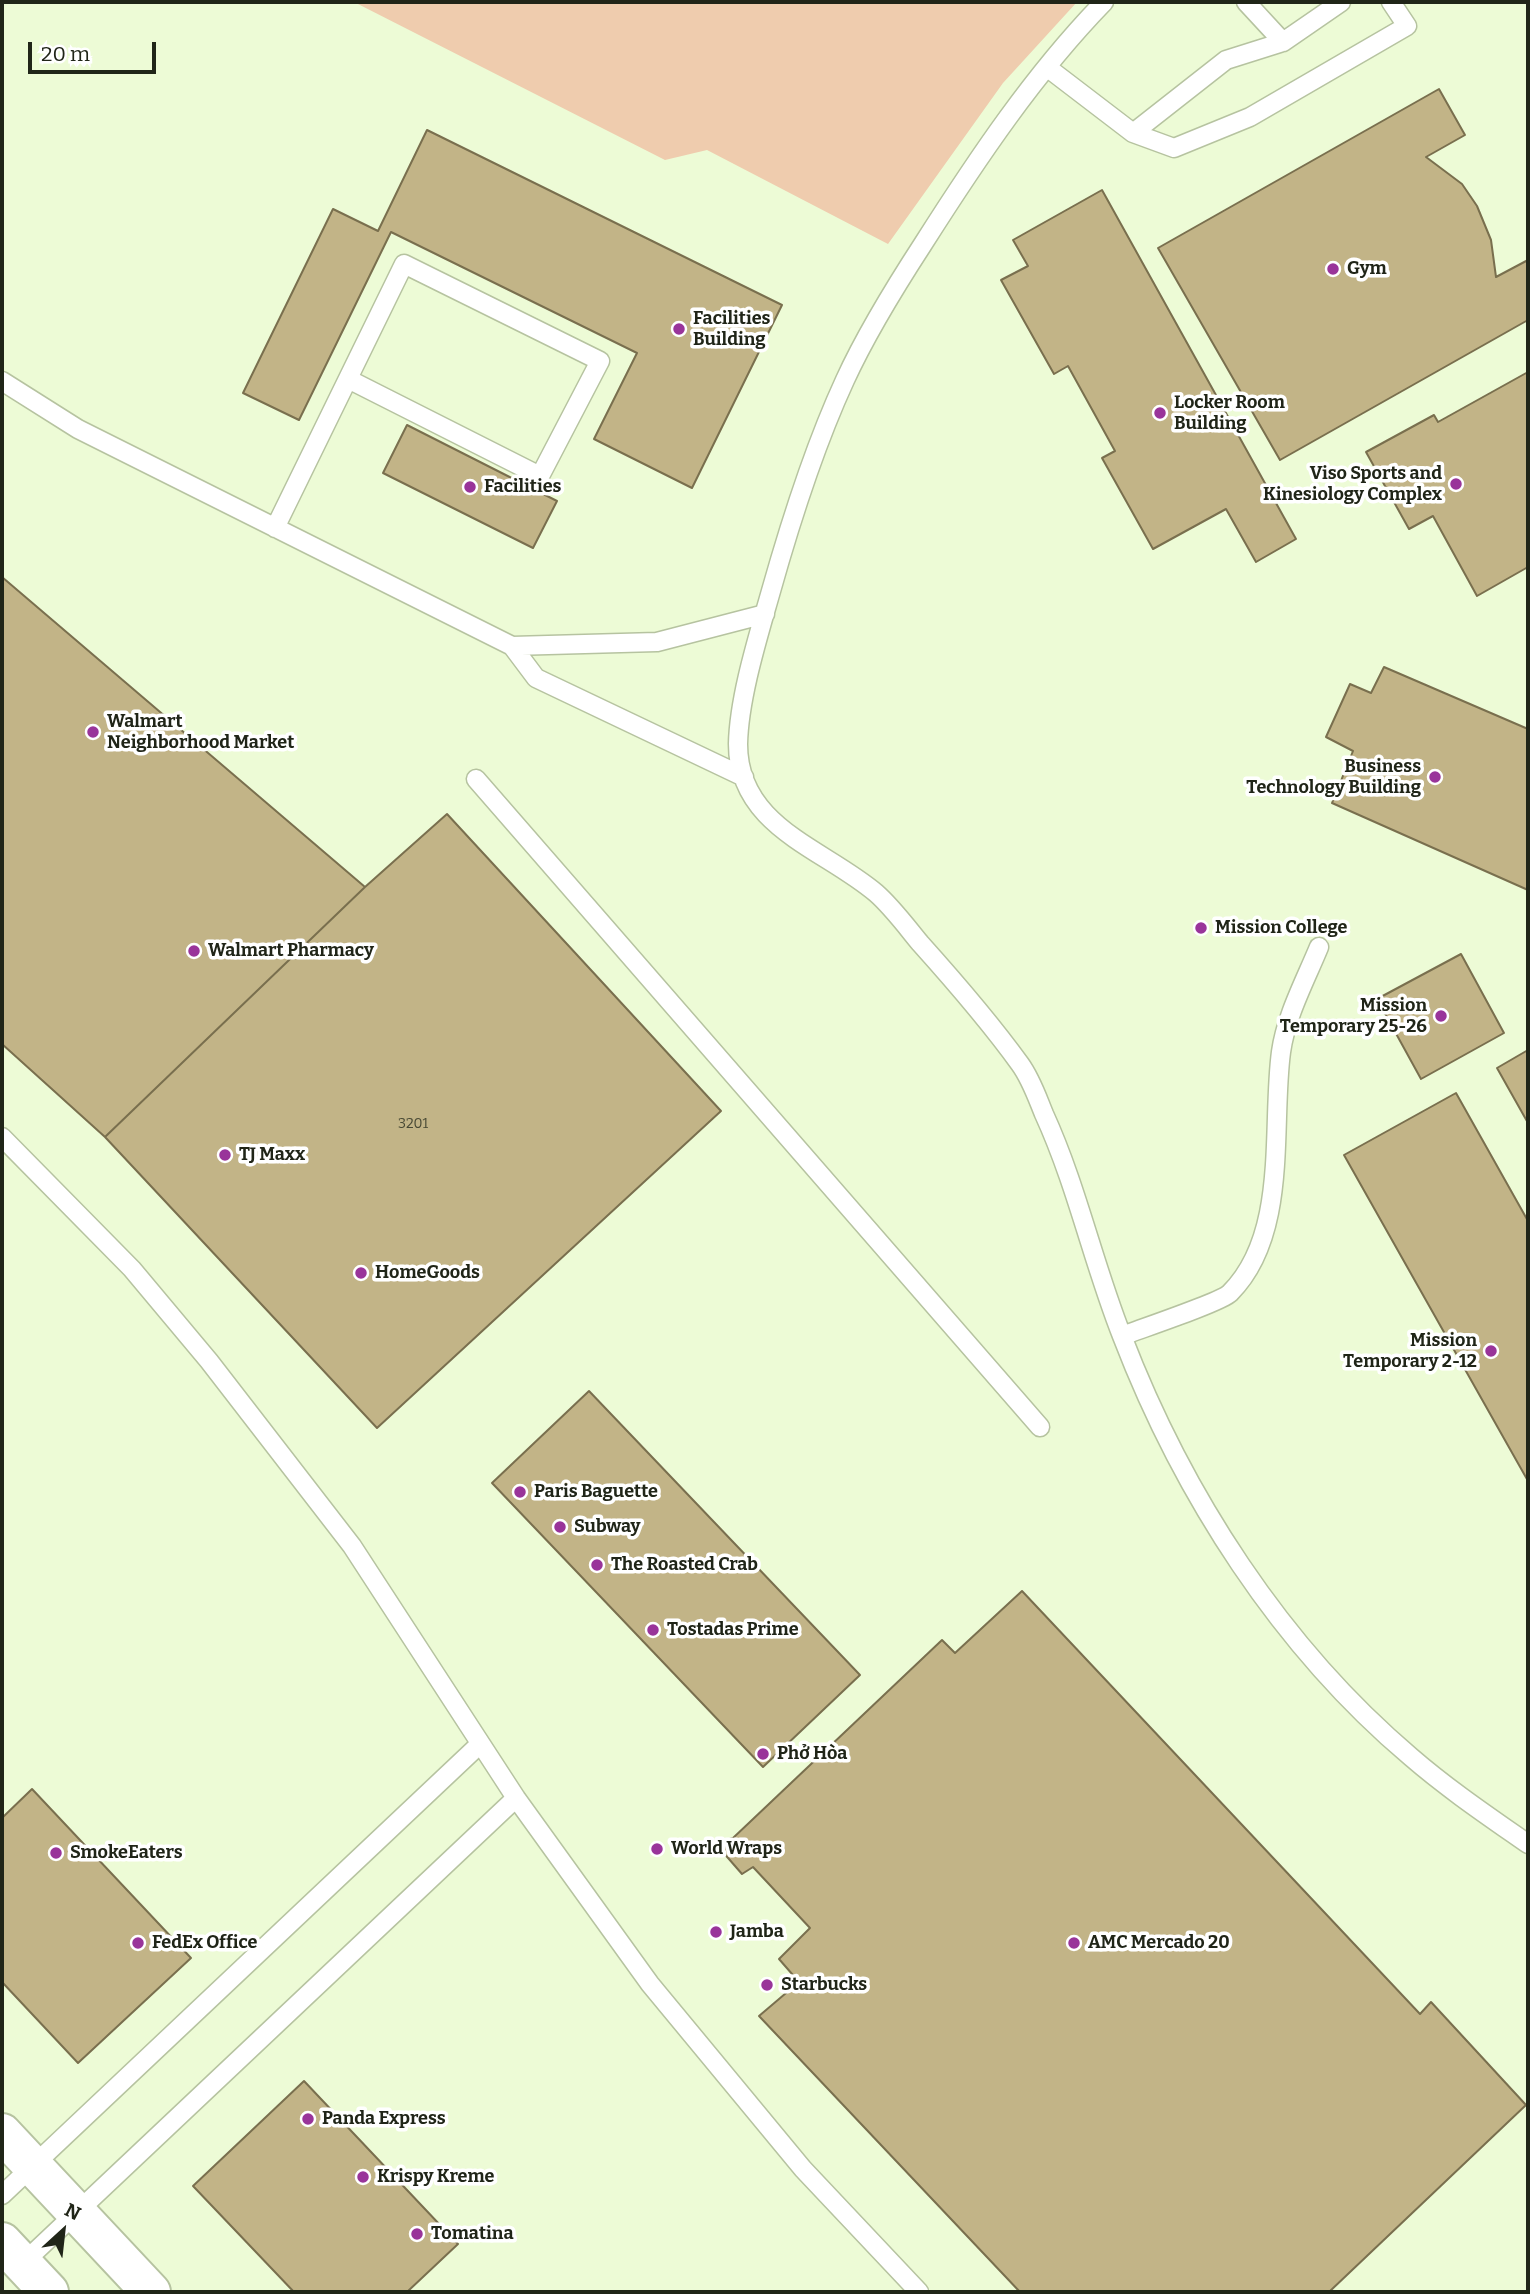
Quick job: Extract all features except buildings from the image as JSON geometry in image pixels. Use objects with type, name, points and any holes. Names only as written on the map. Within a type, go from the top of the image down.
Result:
[{"type":"street","points":[[2,2133],[151,2292]]},
{"type":"street","points":[[12,2253],[48,2292]]},
{"type":"lane","points":[[1104,2],[1048,68],[967,173],[896,287],[846,377],[814,455],[750,666],[738,746],[747,791],[777,828],[876,893],[972,1000],[1025,1070],[1069,1170],[1122,1336],[1168,1446],[1231,1549],[1292,1635],[1359,1709],[1410,1756],[1476,1808],[1528,1844]]},
{"type":"lane","points":[[1246,2],[1283,42]]},
{"type":"lane","points":[[1133,134],[1226,60],[1283,42],[1341,2]]},
{"type":"lane","points":[[1048,68],[1133,134],[1174,148],[1250,117],[1407,26],[1391,2]]},
{"type":"lane","points":[[275,528],[404,264],[600,362],[540,476],[348,379]]},
{"type":"lane","points":[[2,381],[78,429],[512,646],[537,678],[744,777]]},
{"type":"lane","points":[[512,646],[657,642],[765,614]]},
{"type":"lane","points":[[476,779],[1040,1427]]},
{"type":"lane","points":[[1122,1336],[1229,1295],[1251,1265],[1272,1204],[1281,1051],[1293,1008],[1319,947]]},
{"type":"lane","points":[[2,1137],[132,1269],[217,1371],[352,1546],[516,1798],[650,1984],[725,2078],[803,2169],[919,2292]]},
{"type":"lane","points":[[2,2195],[480,1744]]},
{"type":"lane","points":[[12,2253],[77,2213],[516,1798]]},
{"type":"shaded area","points":[[354,2],[1077,2],[1003,83],[888,244],[707,150],[665,160]]},
{"type":"place","name":"Gym","points":[[1333,269]]},
{"type":"place","name":"Facilities Building","points":[[679,329]]},
{"type":"place","name":"Locker Room Building","points":[[1160,413]]},
{"type":"place","name":"Viso Sports and Kinesiology Complex","points":[[1456,484]]},
{"type":"place","name":"Facilities","points":[[470,487]]},
{"type":"place","name":"Walmart Neighborhood Market","points":[[93,732]]},
{"type":"place","name":"Business Technology Building","points":[[1435,777]]},
{"type":"place","name":"Mission College","points":[[1201,928]]},
{"type":"place","name":"Walmart Pharmacy","points":[[194,951]]},
{"type":"place","name":"Mission Temporary 25-26","points":[[1441,1016]]},
{"type":"place","name":"TJ Maxx","points":[[225,1155]]},
{"type":"place","name":"HomeGoods","points":[[361,1273]]},
{"type":"place","name":"Mission Temporary 2-12","points":[[1491,1351]]},
{"type":"place","name":"Paris Baguette","points":[[520,1492]]},
{"type":"place","name":"Subway","points":[[560,1527]]},
{"type":"place","name":"The Roasted Crab","points":[[597,1565]]},
{"type":"place","name":"Tostadas Prime","points":[[653,1630]]},
{"type":"place","name":"Phở Hòa","points":[[763,1754]]},
{"type":"place","name":"World Wraps","points":[[657,1849]]},
{"type":"place","name":"SmokeEaters","points":[[56,1853]]},
{"type":"place","name":"Jamba","points":[[716,1932]]},
{"type":"place","name":"FedEx Office","points":[[138,1943]]},
{"type":"place","name":"AMC Mercado 20","points":[[1074,1943]]},
{"type":"place","name":"Starbucks","points":[[767,1985]]},
{"type":"place","name":"Panda Express","points":[[308,2119]]},
{"type":"place","name":"Krispy Kreme","points":[[363,2177]]},
{"type":"place","name":"Tomatina","points":[[417,2234]]}]
